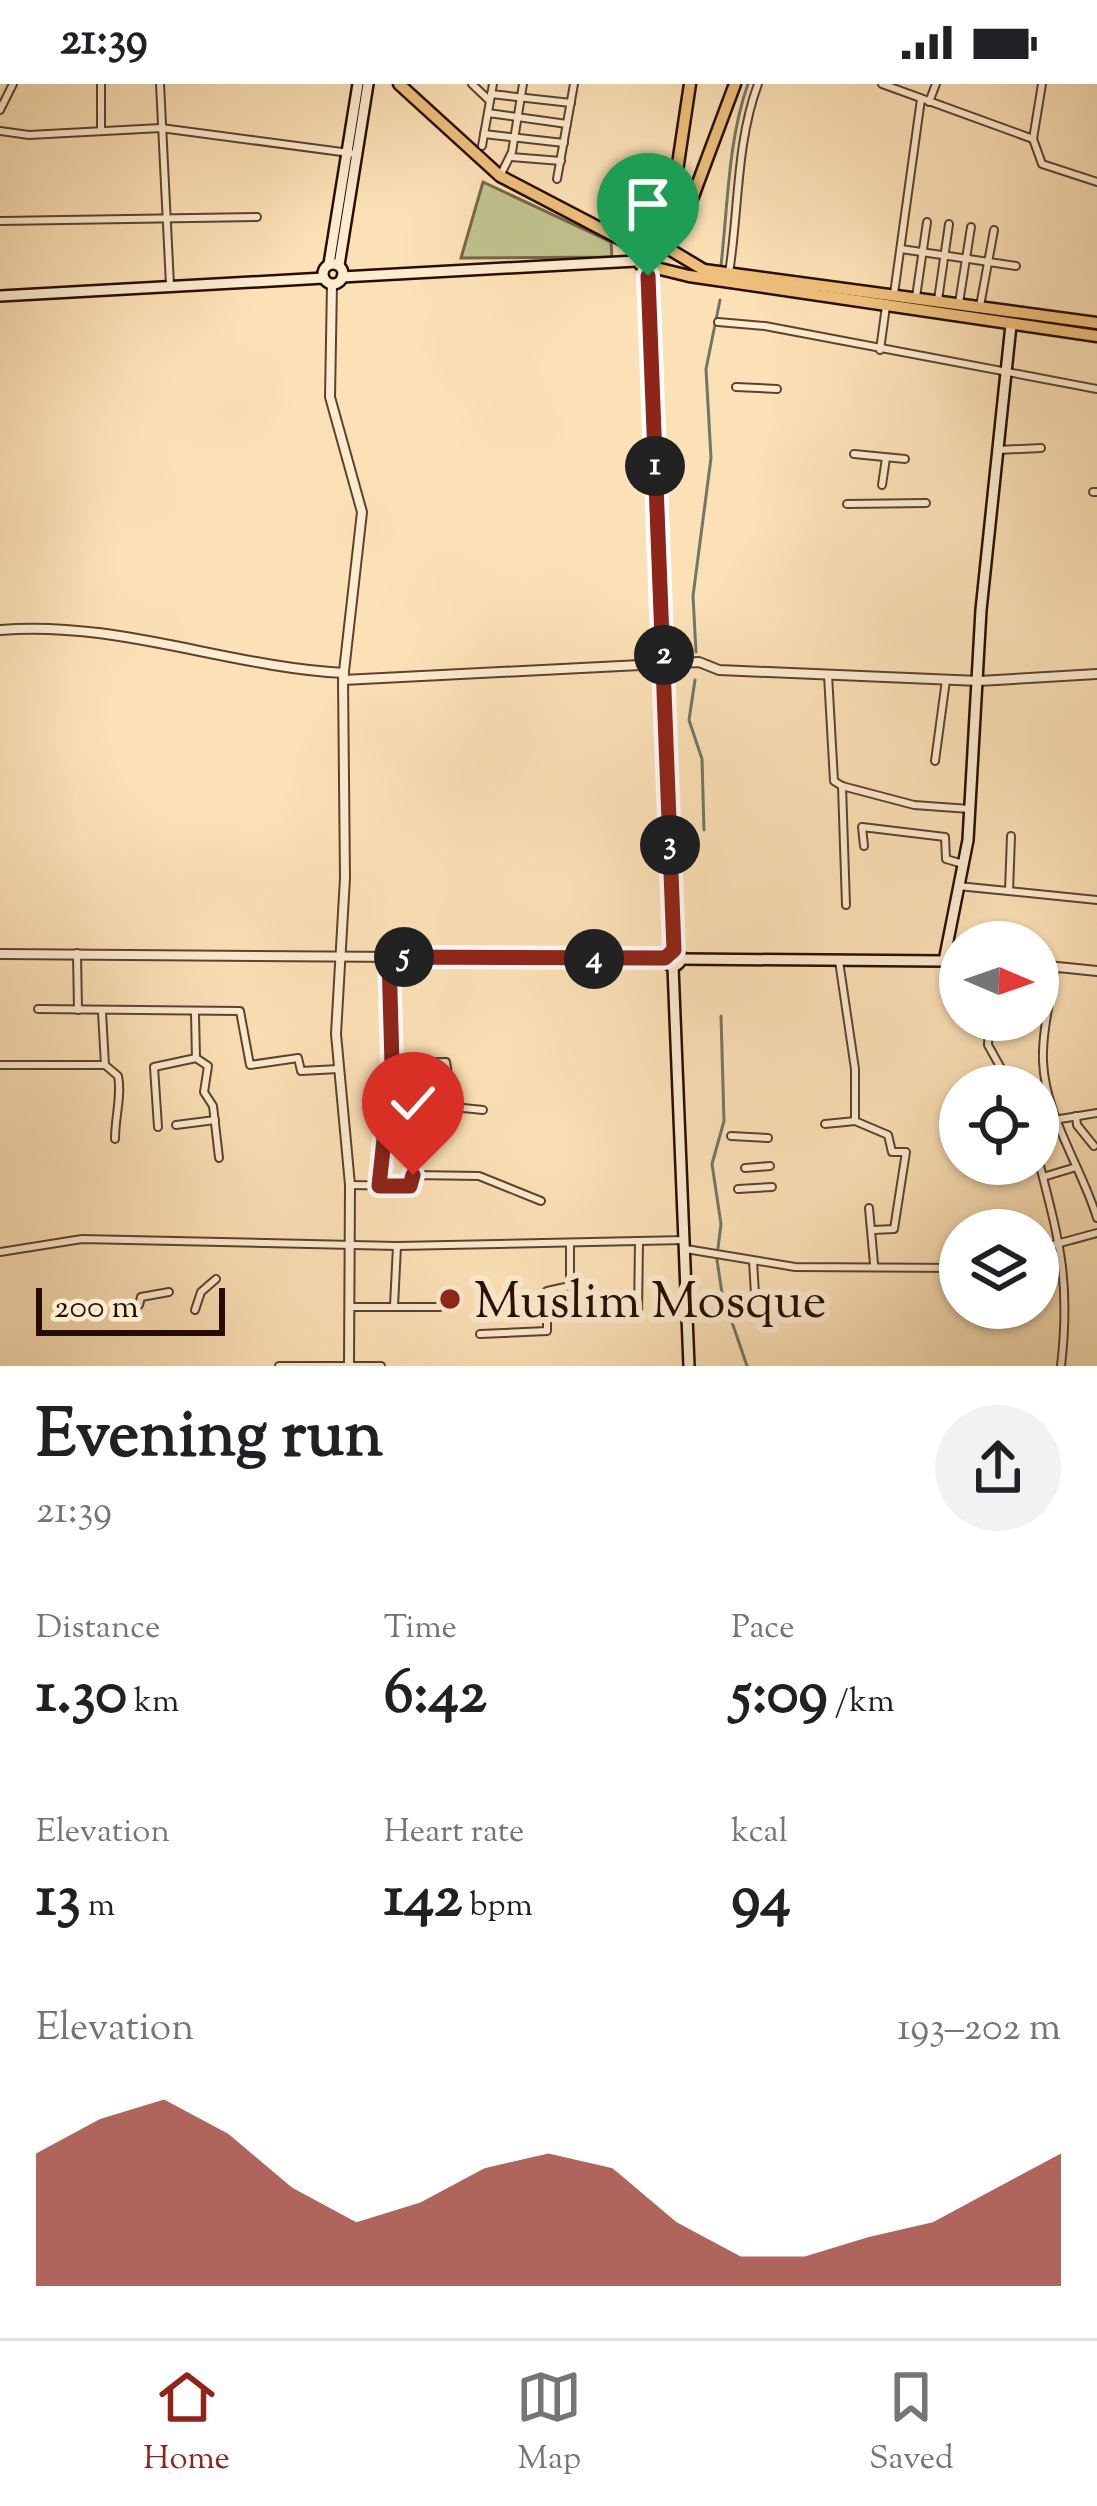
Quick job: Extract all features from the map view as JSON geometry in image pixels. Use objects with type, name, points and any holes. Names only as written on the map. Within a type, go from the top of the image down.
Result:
[{"type":"main road","points":[[353,153],[358,84]]},
{"type":"main road","points":[[328,281],[368,84]]},
{"type":"main road","points":[[399,84],[500,176],[632,245],[647,263]]},
{"type":"main road","points":[[688,1366],[647,263],[672,204],[690,84]]},
{"type":"main road","points":[[659,240],[689,207],[735,84]]},
{"type":"main road","points":[[632,245],[640,235],[659,240],[695,268],[1097,322]]},
{"type":"main road","points":[[0,296],[647,263],[689,276],[1097,336]]},
{"type":"main road","points":[[334,265],[343,277]]},
{"type":"main road","points":[[951,921],[970,809],[1011,325]]},
{"type":"main road","points":[[673,958],[939,961]]},
{"type":"street","points":[[0,110],[13,84]]},
{"type":"street","points":[[101,84],[101,129]]},
{"type":"street","points":[[160,84],[171,288]]},
{"type":"street","points":[[472,84],[490,98],[571,103]]},
{"type":"street","points":[[482,146],[493,84]]},
{"type":"street","points":[[500,176],[515,136],[523,84]]},
{"type":"street","points":[[557,179],[574,85],[564,84]]},
{"type":"street","points":[[729,273],[744,172],[742,126],[758,84]]},
{"type":"street","points":[[882,84],[1033,139]]},
{"type":"street","points":[[894,294],[925,100],[936,84]]},
{"type":"street","points":[[1042,84],[1033,139],[1047,170],[1097,182]]},
{"type":"street","points":[[488,113],[568,124]]},
{"type":"street","points":[[0,130],[29,135],[161,128],[353,153]]},
{"type":"street","points":[[484,134],[564,143]]},
{"type":"street","points":[[509,158],[561,161]]},
{"type":"street","points":[[0,221],[257,217]]},
{"type":"street","points":[[916,297],[927,222]]},
{"type":"street","points":[[938,300],[949,224]]},
{"type":"street","points":[[959,303],[971,227]]},
{"type":"street","points":[[980,306],[994,230]]},
{"type":"street","points":[[901,249],[1016,266]]},
{"type":"street","points":[[328,281],[330,397],[362,512],[343,676],[345,878],[338,1069],[350,1185],[349,1365]]},
{"type":"street","points":[[880,350],[886,306]]},
{"type":"street","points":[[718,322],[765,326],[1097,389]]},
{"type":"street","points":[[736,387],[777,388]]},
{"type":"street","points":[[997,450],[1041,448]]},
{"type":"street","points":[[854,454],[905,460]]},
{"type":"street","points":[[883,485],[886,458]]},
{"type":"street","points":[[847,504],[926,503]]},
{"type":"street","points":[[0,630],[86,631],[284,670],[343,676],[664,663],[979,681],[1097,674]]},
{"type":"street","points":[[828,673],[834,781],[914,805],[970,809]]},
{"type":"street","points":[[935,761],[946,680]]},
{"type":"street","points":[[842,786],[846,905]]},
{"type":"street","points":[[863,846],[862,827],[878,825],[947,838],[945,858],[963,865]]},
{"type":"street","points":[[1009,891],[1011,836]]},
{"type":"street","points":[[958,886],[1097,900]]},
{"type":"street","points":[[77,953],[78,1011]]},
{"type":"street","points":[[0,954],[673,958]]},
{"type":"street","points":[[379,1186],[392,1064],[389,957]]},
{"type":"street","points":[[839,962],[855,1069],[855,1120]]},
{"type":"street","points":[[1059,968],[1097,971]]},
{"type":"street","points":[[38,1009],[241,1012],[250,1065],[298,1058],[301,1071],[338,1069]]},
{"type":"street","points":[[102,1012],[105,1065]]},
{"type":"street","points":[[195,1014],[196,1058]]},
{"type":"street","points":[[1045,1041],[1042,1063],[1073,1168],[1086,1183],[1097,1218]]},
{"type":"street","points":[[158,1127],[154,1067],[196,1058],[208,1066],[204,1092],[215,1120],[219,1158]]},
{"type":"street","points":[[392,1064],[446,1061],[453,1107],[483,1110]]},
{"type":"street","points":[[0,1065],[105,1065],[118,1076],[121,1090],[115,1101],[115,1139]]},
{"type":"street","points":[[1060,1119],[1097,1113]]},
{"type":"street","points":[[1076,1116],[1077,1126],[1094,1146]]},
{"type":"street","points":[[176,1125],[215,1120]]},
{"type":"street","points":[[825,1124],[855,1120],[889,1136],[893,1153],[906,1152],[894,1229],[873,1230]]},
{"type":"street","points":[[731,1136],[768,1138]]},
{"type":"street","points":[[745,1168],[770,1166]]},
{"type":"street","points":[[1059,1173],[1073,1168]]},
{"type":"street","points":[[350,1185],[410,1186],[413,1175],[479,1176],[542,1201]]},
{"type":"street","points":[[1045,1185],[1069,1304],[1061,1366]]},
{"type":"street","points":[[738,1189],[772,1187]]},
{"type":"street","points":[[869,1208],[874,1265]]},
{"type":"street","points":[[1060,1242],[1097,1233]]},
{"type":"street","points":[[0,1252],[82,1239],[397,1246],[639,1241],[686,1245],[753,1261],[939,1267]]},
{"type":"street","points":[[638,1315],[639,1241]]},
{"type":"street","points":[[480,1334],[548,1331],[547,1291],[570,1286],[570,1243]]},
{"type":"street","points":[[394,1306],[397,1246]]},
{"type":"street","points":[[753,1261],[755,1294]]},
{"type":"street","points":[[195,1310],[201,1292],[216,1279]]},
{"type":"street","points":[[139,1305],[142,1297],[169,1292]]},
{"type":"street","points":[[350,1307],[440,1307]]},
{"type":"street","points":[[279,1366],[382,1366]]},
{"type":"green space","points":[[483,182],[611,242],[612,257],[461,258]]},
{"type":"waterway","points":[[721,265],[733,150],[748,84]]},
{"type":"waterway","points":[[696,652],[693,596],[711,458],[706,369],[720,300]]},
{"type":"waterway","points":[[695,680],[689,720],[702,759],[704,830]]},
{"type":"waterway","points":[[718,1248],[721,1224],[712,1164],[724,1121],[721,1016]]},
{"type":"waterway","points":[[717,1260],[722,1293],[747,1366]]},
{"type":"place","name":"Muslim Mosque","points":[[450,1299]]},
{"type":"route","points":[[413,1175],[410,1186],[379,1186],[381,1129],[392,1064],[389,957],[665,958],[674,950],[648,276]]}]
